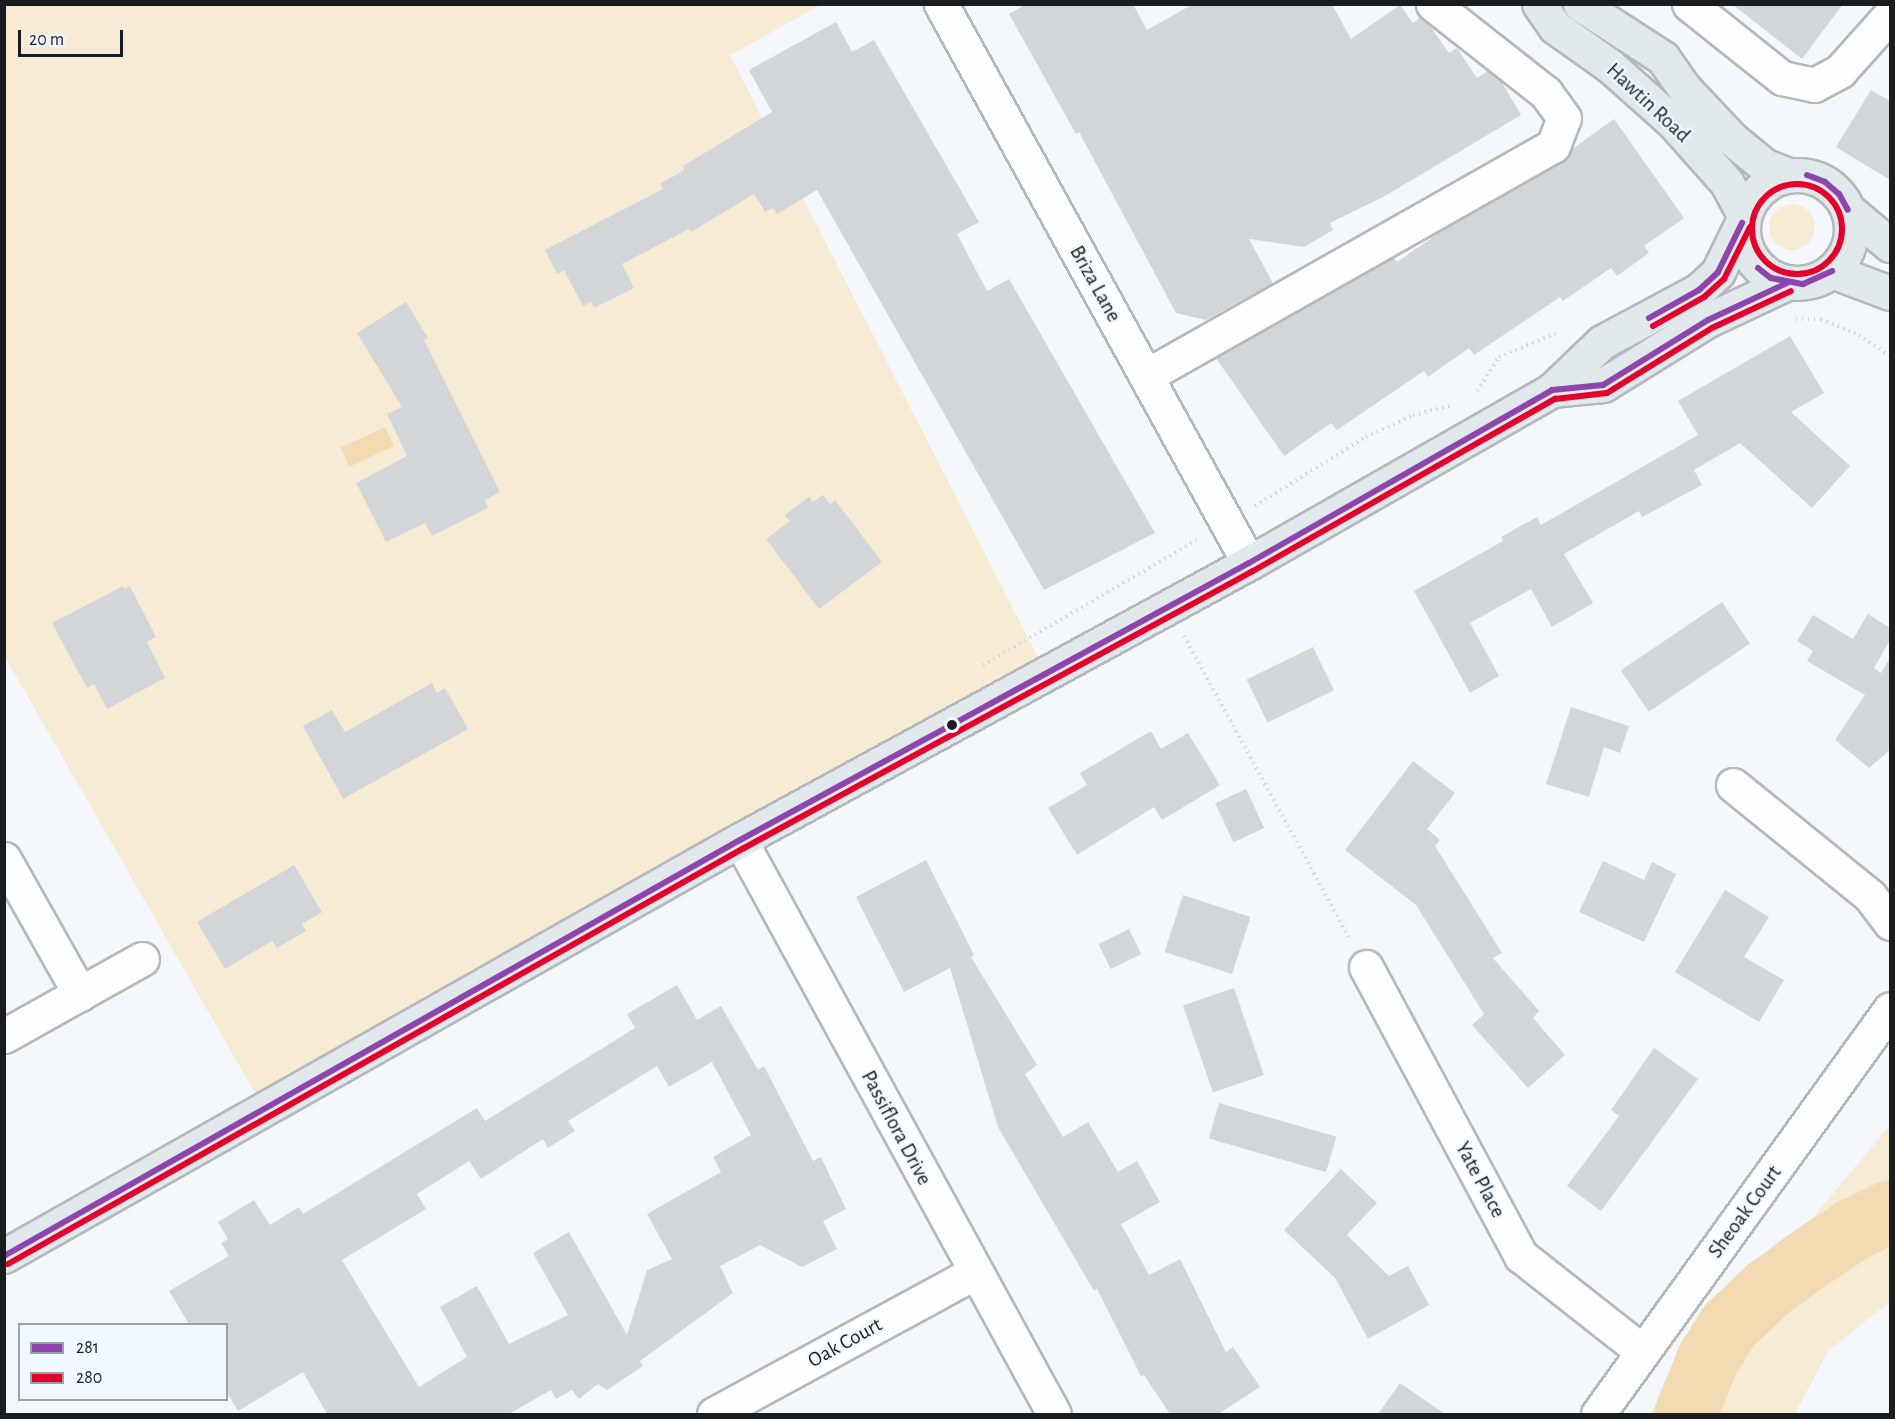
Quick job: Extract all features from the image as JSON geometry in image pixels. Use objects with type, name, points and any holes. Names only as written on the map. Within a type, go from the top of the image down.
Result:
[{"type":"main road","name":"Hawtin Road","points":[[1539,4],[1555,27],[1610,66],[1674,123],[1727,183],[1743,219]]},
{"type":"main road","name":"Hawtin Road","points":[[1580,4],[1663,58],[1685,89],[1732,139],[1765,166],[1788,175]]},
{"type":"main road","points":[[4,1256],[740,840],[1249,563],[1552,390],[1602,342],[1699,290],[1718,272],[1760,188],[1788,175],[1807,175],[1825,182],[1839,194],[1848,210],[1890,245]]},
{"type":"main road","points":[[1743,219],[1743,239],[1758,268],[1787,283],[1803,284],[1832,271],[1850,243],[1848,210]]},
{"type":"main road","points":[[1832,271],[1890,293]]},
{"type":"main road","points":[[1552,390],[1603,385],[1708,320],[1787,283]]},
{"type":"street","name":"Briza Lane","points":[[941,4],[1249,563]]},
{"type":"street","points":[[1146,376],[1553,146],[1564,118],[1546,93],[1433,4]]},
{"type":"street","points":[[1689,4],[1782,78],[1814,85],[1840,71],[1890,15]]},
{"type":"street","points":[[1733,785],[1870,896],[1890,923]]},
{"type":"street","name":"Passiflora Drive","points":[[740,840],[1054,1414]]},
{"type":"street","points":[[4,859],[80,994]]},
{"type":"street","points":[[4,1036],[142,959]]},
{"type":"street","name":"Yate Place","points":[[1366,967],[1521,1256],[1643,1352]]},
{"type":"street","name":"Sheoak Court","points":[[1598,1414],[1890,1009]]},
{"type":"street","name":"Oak Court","points":[[714,1414],[975,1272]]},
{"type":"path","points":[[1790,319],[1821,319],[1859,335],[1890,357]]},
{"type":"path","points":[[1470,397],[1499,357],[1566,328]]},
{"type":"path","points":[[1045,630],[1227,523],[1365,437],[1413,415],[1454,406]]},
{"type":"path","points":[[1168,606],[1366,967]]},
{"type":"shaded area","points":[[4,5],[821,5],[730,55],[1046,673],[264,1109],[5,657]]},
{"type":"shaded area","points":[[1792,204],[1801,205],[1808,211],[1814,218],[1814,236],[1808,243],[1801,249],[1792,250],[1783,249],[1776,243],[1770,236],[1769,227],[1770,218],[1776,211],[1783,205]]},
{"type":"shaded area","points":[[385,427],[394,446],[349,467],[341,448]]},
{"type":"shaded area","points":[[1890,1125],[1890,1302],[1828,1351],[1795,1414],[1649,1414]]},
{"type":"building","points":[[1026,4],[1133,4],[1147,30],[1193,4],[1332,4],[1351,39],[1400,5],[1413,23],[1420,17],[1430,26],[1449,53],[1457,48],[1477,78],[1488,71],[1501,81],[1521,115],[1385,196],[1330,223],[1333,230],[1304,247],[1249,239],[1273,283],[1206,320],[1176,313],[1079,132],[1076,134],[1009,14]]},
{"type":"building","points":[[1732,4],[1843,4],[1802,59]]},
{"type":"building","points":[[836,22],[852,52],[874,40],[979,222],[957,234],[987,291],[1009,279],[1155,533],[1044,590],[817,190],[777,214],[773,208],[765,212],[754,194],[691,232],[689,229],[622,264],[634,288],[594,308],[591,302],[583,306],[564,270],[557,274],[545,250],[663,189],[660,184],[684,170],[683,166],[772,112],[749,70]]},
{"type":"building","points":[[1871,90],[1890,101],[1890,180],[1836,147]]},
{"type":"building","points":[[1614,119],[1684,218],[1644,246],[1649,253],[1617,276],[1611,268],[1563,301],[1560,297],[1474,355],[1469,348],[1428,377],[1424,371],[1337,430],[1331,423],[1284,456],[1216,358],[1394,258],[1397,262],[1443,230],[1562,162],[1572,149]]},
{"type":"building","points":[[406,302],[428,338],[424,340],[500,492],[485,500],[488,508],[432,536],[425,523],[386,542],[356,483],[407,456],[387,414],[402,407],[357,333]]},
{"type":"building","points":[[1790,336],[1824,393],[1791,412],[1850,466],[1812,508],[1740,443],[1694,470],[1702,485],[1642,517],[1639,511],[1564,554],[1593,603],[1552,627],[1531,589],[1470,623],[1499,676],[1470,693],[1414,591],[1503,541],[1501,537],[1537,517],[1541,525],[1698,435],[1678,401]]},
{"type":"building","points":[[823,495],[830,504],[835,500],[882,562],[819,609],[766,539],[790,521],[785,515],[809,497],[813,502]]},
{"type":"building","points":[[123,586],[124,589],[130,586],[156,637],[147,642],[165,678],[107,709],[94,684],[87,688],[52,623]]},
{"type":"building","points":[[1722,602],[1750,643],[1649,712],[1621,670]]},
{"type":"building","points":[[1868,614],[1890,628],[1890,640],[1874,668],[1881,673],[1890,658],[1890,750],[1869,768],[1835,740],[1865,695],[1807,661],[1813,651],[1797,641],[1813,615],[1853,639]]},
{"type":"building","points":[[1313,647],[1334,690],[1268,723],[1246,679]]},
{"type":"building","points":[[432,683],[437,693],[445,688],[468,729],[343,799],[303,726],[332,710],[345,732]]},
{"type":"building","points":[[1571,707],[1629,726],[1620,753],[1604,747],[1589,797],[1546,784]]},
{"type":"building","points":[[1151,731],[1161,749],[1188,733],[1220,785],[1162,820],[1154,807],[1077,855],[1048,808],[1087,785],[1080,773]]},
{"type":"building","points":[[1413,761],[1455,793],[1427,829],[1440,840],[1435,846],[1502,953],[1493,958],[1539,1011],[1533,1018],[1565,1055],[1528,1088],[1472,1025],[1484,1014],[1416,905],[1345,850]]},
{"type":"building","points":[[1246,789],[1264,828],[1233,842],[1215,803]]},
{"type":"building","points":[[926,860],[974,955],[971,957],[1037,1065],[1025,1074],[1063,1137],[1088,1122],[1118,1172],[1137,1161],[1160,1202],[1121,1224],[1149,1275],[1180,1259],[1226,1352],[1233,1347],[1260,1387],[1218,1414],[1170,1414],[1144,1375],[1141,1376],[1097,1289],[1094,1291],[998,1127],[950,968],[904,992],[856,897]]},
{"type":"building","points":[[1603,861],[1644,880],[1652,862],[1676,874],[1644,942],[1579,912]]},
{"type":"building","points":[[294,865],[322,912],[302,924],[306,931],[277,948],[272,941],[225,969],[197,922]]},
{"type":"building","points":[[1725,890],[1769,917],[1744,957],[1784,980],[1759,1022],[1675,972]]},
{"type":"building","points":[[1183,895],[1251,917],[1232,974],[1164,952]]},
{"type":"building","points":[[1129,929],[1141,954],[1111,969],[1098,944]]},
{"type":"building","points":[[677,985],[697,1020],[721,1006],[758,1070],[764,1066],[813,1161],[821,1157],[846,1209],[823,1221],[837,1249],[802,1267],[760,1245],[720,1266],[733,1293],[640,1361],[643,1366],[607,1390],[598,1384],[579,1399],[572,1390],[556,1399],[551,1390],[509,1414],[327,1414],[303,1372],[238,1411],[228,1394],[228,1323],[188,1323],[169,1291],[229,1256],[221,1243],[228,1239],[218,1222],[254,1200],[270,1225],[299,1207],[303,1214],[477,1108],[485,1121],[635,1028],[627,1014]],"holes":[[[712,1062],[751,1135],[713,1157],[721,1172],[647,1214],[672,1259],[647,1270],[627,1335],[569,1232],[533,1253],[568,1315],[509,1344],[477,1286],[440,1307],[467,1357],[419,1387],[342,1260],[426,1209],[417,1194],[469,1161],[481,1179],[543,1139],[548,1148],[575,1131],[568,1121],[657,1066],[669,1087]]]},
{"type":"building","points":[[1234,988],[1264,1075],[1213,1093],[1183,1006]]},
{"type":"building","points":[[1654,1048],[1698,1079],[1601,1211],[1567,1186],[1619,1116],[1611,1110]]},
{"type":"building","points":[[1219,1103],[1336,1137],[1326,1172],[1209,1139]]},
{"type":"building","points":[[1341,1169],[1377,1203],[1347,1235],[1389,1276],[1408,1266],[1429,1305],[1368,1339],[1335,1278],[1284,1230]]},
{"type":"building","points":[[1400,1383],[1445,1414],[1378,1414]]},
{"type":"waterway","points":[[1685,1414],[1708,1358],[1729,1325],[1767,1289],[1805,1261],[1853,1229],[1890,1211]]},
{"type":"transit line","name":"281","points":[[1807,175],[1825,182],[1839,194],[1848,210]]},
{"type":"transit line","name":"280","points":[[1797,184],[1822,192],[1834,204],[1842,229],[1834,254],[1822,266],[1797,274],[1772,266],[1760,254],[1752,229],[1760,204],[1772,192],[1797,184]]},
{"type":"transit line","name":"281","points":[[1649,318],[1699,290],[1718,272],[1742,223]]},
{"type":"transit line","name":"280","points":[[1653,326],[1704,297],[1724,279],[1750,227]]},
{"type":"transit line","name":"281","points":[[1758,268],[1771,278],[1803,284],[1832,271]]},
{"type":"transit line","name":"281","points":[[4,1256],[740,840],[1249,563],[1552,390],[1603,385],[1708,320],[1787,283]]},
{"type":"transit line","name":"280","points":[[8,1264],[744,848],[1253,571],[1555,399],[1607,393],[1712,328],[1791,291]]}]
